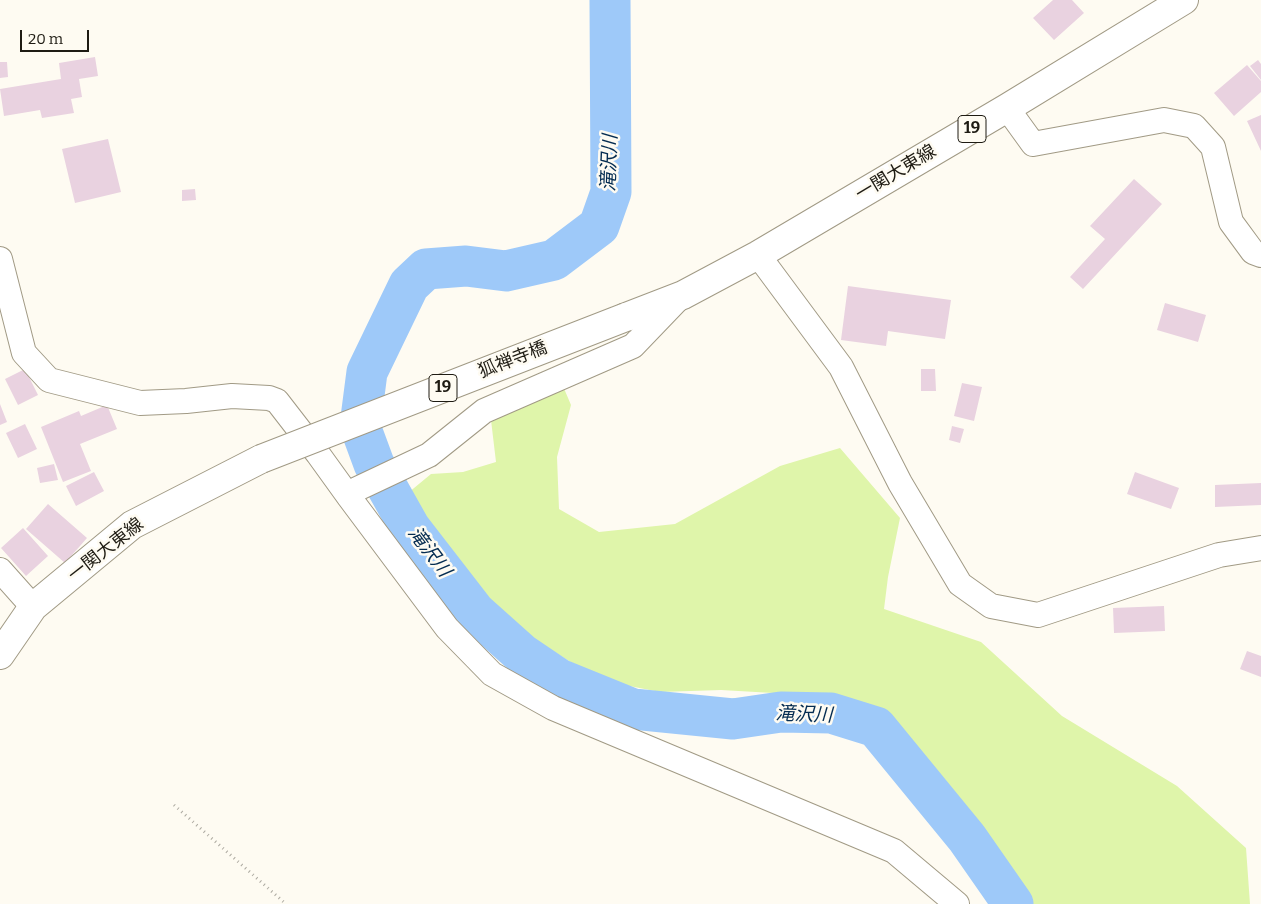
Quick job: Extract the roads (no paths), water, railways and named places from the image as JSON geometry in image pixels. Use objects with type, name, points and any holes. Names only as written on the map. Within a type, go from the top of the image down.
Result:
[{"type":"main road","name":"一関大東線","points":[[626,317],[683,295],[758,255],[1007,108],[1184,0]]},
{"type":"main road","name":"狐禅寺橋","points":[[261,459],[626,317]]},
{"type":"main road","name":"一関大東線","points":[[0,656],[33,608],[132,525],[261,459]]},
{"type":"street","points":[[1007,108],[1033,144],[1164,120],[1194,126],[1213,146],[1232,222],[1254,252],[1261,256]]},
{"type":"street","points":[[758,255],[841,367],[900,483],[960,584],[991,606],[1038,615],[1219,555],[1261,548]]},
{"type":"street","points":[[0,259],[24,353],[50,380],[140,404],[232,396],[269,398],[277,401],[318,454],[353,493],[447,628],[492,674],[553,708],[894,851],[957,904]]},
{"type":"street","points":[[353,493],[429,455],[484,412],[633,346],[683,295]]},
{"type":"street","points":[[0,570],[33,608]]},
{"type":"waterway","name":"滝沢川","points":[[610,0],[611,192],[599,226],[554,260],[506,271],[466,266],[426,269],[409,285],[367,372],[360,426],[374,464],[410,528],[475,612],[522,654],[559,679],[633,709],[733,719],[781,712],[831,713],[876,727],[967,838],[1013,904]]}]
